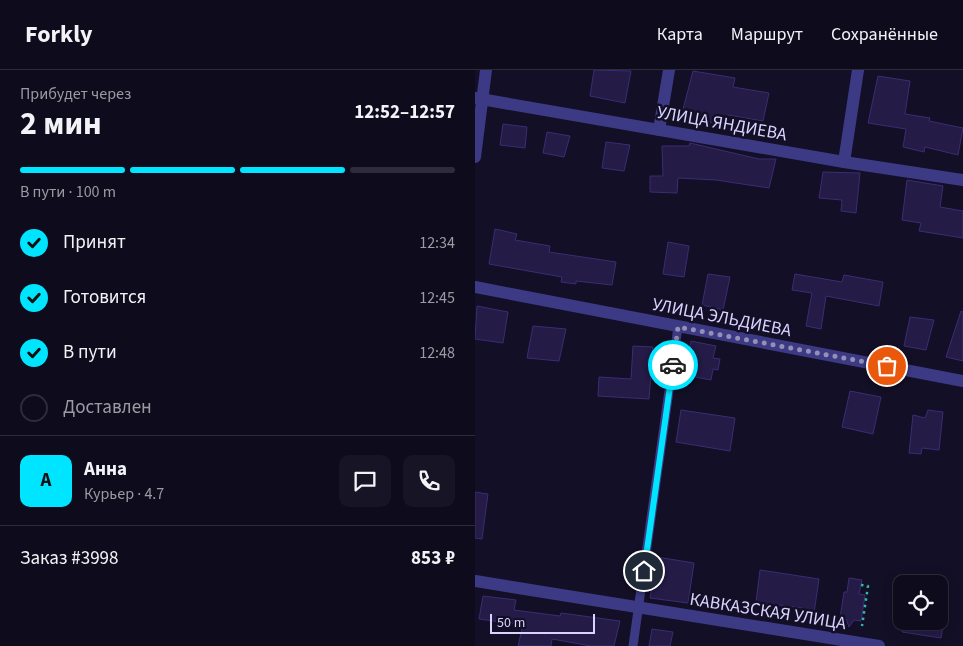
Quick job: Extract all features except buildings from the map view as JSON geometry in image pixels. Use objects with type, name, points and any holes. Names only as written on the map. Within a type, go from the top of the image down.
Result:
[{"type":"street","points":[[475,157],[478,99],[486,70]]},
{"type":"street","points":[[659,130],[669,70]]},
{"type":"street","points":[[844,162],[858,70]]},
{"type":"street","name":"УЛИЦА ЯНДИЕВА","points":[[478,99],[844,162],[963,180]]},
{"type":"street","name":"УЛИЦА ЭЛЬДИЕВА","points":[[475,287],[963,381]]},
{"type":"street","name":"КАВКАЗСКАЯ УЛИЦА","points":[[475,581],[639,609],[879,646]]},
{"type":"lane","points":[[633,646],[678,327]]},
{"type":"path","points":[[861,585],[868,586],[862,626]]},
{"type":"way so far","points":[[673,365],[678,327],[887,366]]},
{"type":"route","points":[[644,571],[673,365]]}]
